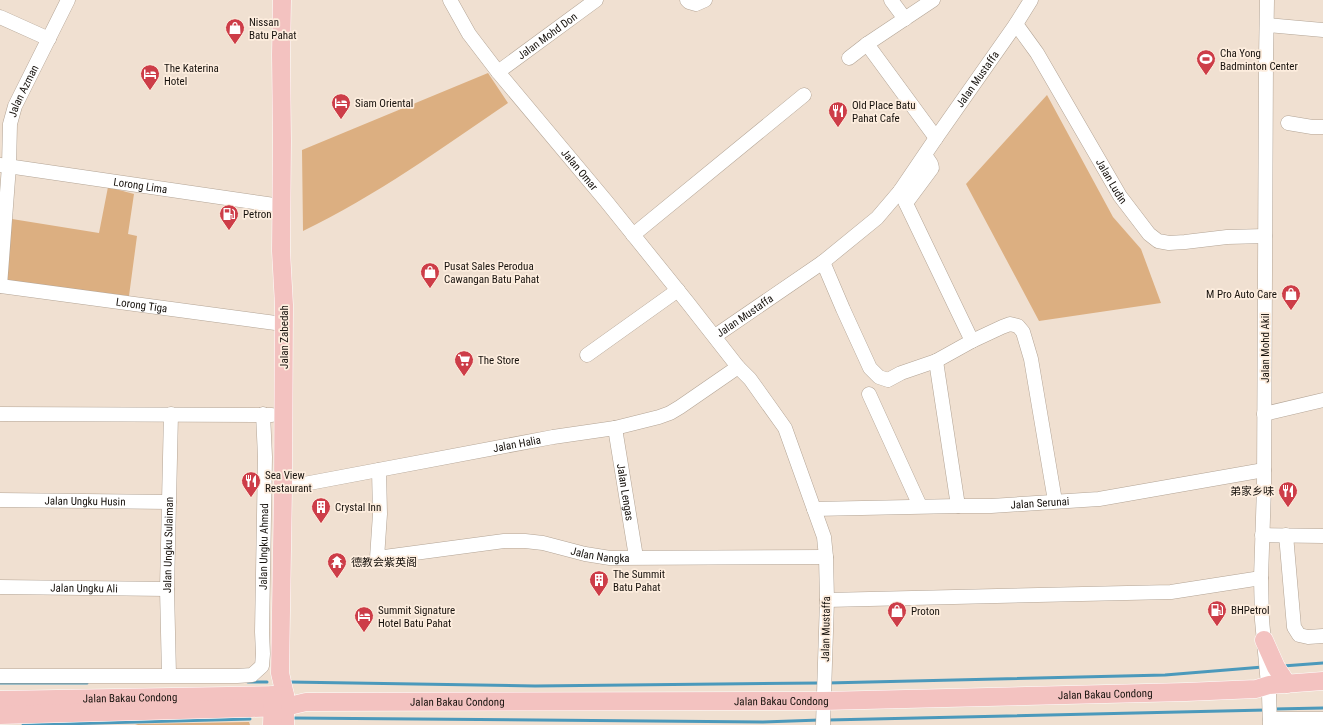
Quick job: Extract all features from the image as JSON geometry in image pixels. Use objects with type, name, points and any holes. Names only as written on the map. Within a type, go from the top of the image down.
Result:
[{"type":"main road","name":"Jalan Zabedah","points":[[279,701],[284,397],[284,305],[281,251],[282,0]]},
{"type":"main road","points":[[1264,640],[1271,697]]},
{"type":"main road","name":"Jalan Bakau Condong","points":[[1271,697],[1323,681]]},
{"type":"main road","name":"Jalan Bakau Condong","points":[[0,700],[279,701],[824,713],[1186,692],[1271,697],[1323,692]]},
{"type":"main road","points":[[272,725],[279,701]]},
{"type":"main road","points":[[279,701],[285,725]]},
{"type":"main road","name":"Jalan Bakau Condong","points":[[0,715],[21,720],[251,708],[279,701]]},
{"type":"main road","points":[[251,708],[258,712],[263,725]]},
{"type":"street","name":"Jalan Azman","points":[[0,286],[4,165],[10,124],[15,106],[68,0]]},
{"type":"street","name":"Jalan Omar","points":[[450,0],[468,34],[715,336]]},
{"type":"street","name":"Jalan Mohd Don","points":[[498,72],[596,0]]},
{"type":"street","points":[[687,0],[696,4],[705,0]]},
{"type":"street","points":[[891,0],[905,19]]},
{"type":"street","points":[[849,58],[867,44],[933,0]]},
{"type":"street","name":"Jalan Mustaffa","points":[[824,713],[827,600],[824,537],[785,428],[750,379],[738,367],[715,336],[823,262],[903,197],[925,155],[936,138],[1016,24],[1031,0]]},
{"type":"street","name":"Jalan Mohd Akil","points":[[1264,640],[1261,578],[1264,470],[1267,0]]},
{"type":"street","points":[[0,17],[49,39]]},
{"type":"street","name":"Jalan Ludin","points":[[1016,24],[1037,53],[1120,196],[1149,234],[1158,241],[1169,243],[1227,237],[1265,236]]},
{"type":"street","points":[[1267,25],[1323,30]]},
{"type":"street","points":[[867,44],[936,138]]},
{"type":"street","points":[[633,234],[804,95]]},
{"type":"street","points":[[1288,123],[1312,127],[1323,127]]},
{"type":"street","name":"Lorong Lima","points":[[4,165],[281,206]]},
{"type":"street","points":[[903,197],[972,341]]},
{"type":"street","points":[[823,262],[870,368],[879,377],[888,380],[901,373],[936,361],[972,341],[1002,327],[1010,324],[1018,326],[1023,332],[1031,359],[1055,501]]},
{"type":"street","name":"Lorong Tiga","points":[[0,286],[283,324]]},
{"type":"street","points":[[587,355],[678,290]]},
{"type":"street","points":[[936,361],[958,506]]},
{"type":"street","name":"Jalan Halia","points":[[283,488],[553,437],[615,428],[670,413],[738,367]]},
{"type":"street","points":[[869,394],[920,506]]},
{"type":"street","points":[[1264,414],[1323,400]]},
{"type":"street","points":[[0,414],[283,415]]},
{"type":"street","name":"Jalan Ungku Sulaiman","points":[[168,676],[167,589],[171,414]]},
{"type":"street","name":"Jalan Ungku Ahmad","points":[[168,676],[252,675],[262,666],[265,457],[263,414]]},
{"type":"street","name":"Jalan Lengas","points":[[615,428],[636,557]]},
{"type":"street","name":"Jalan Nangka","points":[[379,470],[380,514],[377,558],[504,541],[543,543],[591,555],[610,558],[826,557]]},
{"type":"street","name":"Jalan Serunai","points":[[814,509],[920,506],[991,506],[1107,498],[1264,470]]},
{"type":"street","name":"Jalan Ungku Husin","points":[[0,500],[169,502]]},
{"type":"street","points":[[1262,535],[1323,536]]},
{"type":"street","points":[[1286,535],[1294,627],[1299,635],[1308,637],[1323,636]]},
{"type":"street","points":[[827,600],[1171,592],[1261,578]]},
{"type":"street","name":"Jalan Ungku Ali","points":[[0,587],[167,589]]},
{"type":"street","points":[[0,676],[168,676]]},
{"type":"street","points":[[1271,697],[1323,719]]},
{"type":"shaded area","points":[[488,73],[508,103],[383,187],[357,203],[303,231],[302,150]]},
{"type":"shaded area","points":[[1047,95],[1113,217],[1141,249],[1161,303],[1039,321],[966,184]]},
{"type":"shaded area","points":[[108,187],[134,194],[128,234],[137,236],[129,296],[3,280],[12,219],[99,233]]},
{"type":"shaded area","points":[[249,722],[250,725],[135,724]]},
{"type":"waterway","points":[[1283,666],[1323,663]]},
{"type":"waterway","points":[[827,683],[1165,675],[1263,667]]},
{"type":"waterway","points":[[248,682],[267,682]]},
{"type":"waterway","points":[[289,682],[535,686],[820,683]]},
{"type":"waterway","points":[[0,683],[87,683]]},
{"type":"waterway","points":[[1274,709],[1323,708]]},
{"type":"waterway","points":[[828,720],[1266,710]]},
{"type":"waterway","points":[[292,718],[763,722],[820,720]]},
{"type":"waterway","points":[[23,725],[250,719]]},
{"type":"place","name":"Nissan Batu Pahat","points":[[235,45]]},
{"type":"place","name":"Cha Yong Badminton Center","points":[[1206,76]]},
{"type":"place","name":"The Katerina Hotel","points":[[150,91]]},
{"type":"place","name":"Siam Oriental","points":[[341,120]]},
{"type":"place","name":"Old Place Batu Pahat Cafe","points":[[838,128]]},
{"type":"place","name":"Petron","points":[[229,231]]},
{"type":"place","name":"Pusat Sales Perodua Cawangan Batu Pahat","points":[[430,289]]},
{"type":"place","name":"M Pro Auto Care","points":[[1291,311]]},
{"type":"place","name":"The Store","points":[[464,377]]},
{"type":"place","name":"Sea View Restaurant","points":[[251,498]]},
{"type":"place","name":"弟家乡味","points":[[1288,508]]},
{"type":"place","name":"Crystal Inn","points":[[321,524]]},
{"type":"place","name":"德教会紫英阁","points":[[337,579]]},
{"type":"place","name":"The Summit Batu Pahat","points":[[599,597]]},
{"type":"place","name":"BHPetrol","points":[[1217,627]]},
{"type":"place","name":"Proton","points":[[897,628]]},
{"type":"place","name":"Summit Signature Hotel Batu Pahat","points":[[364,633]]}]
